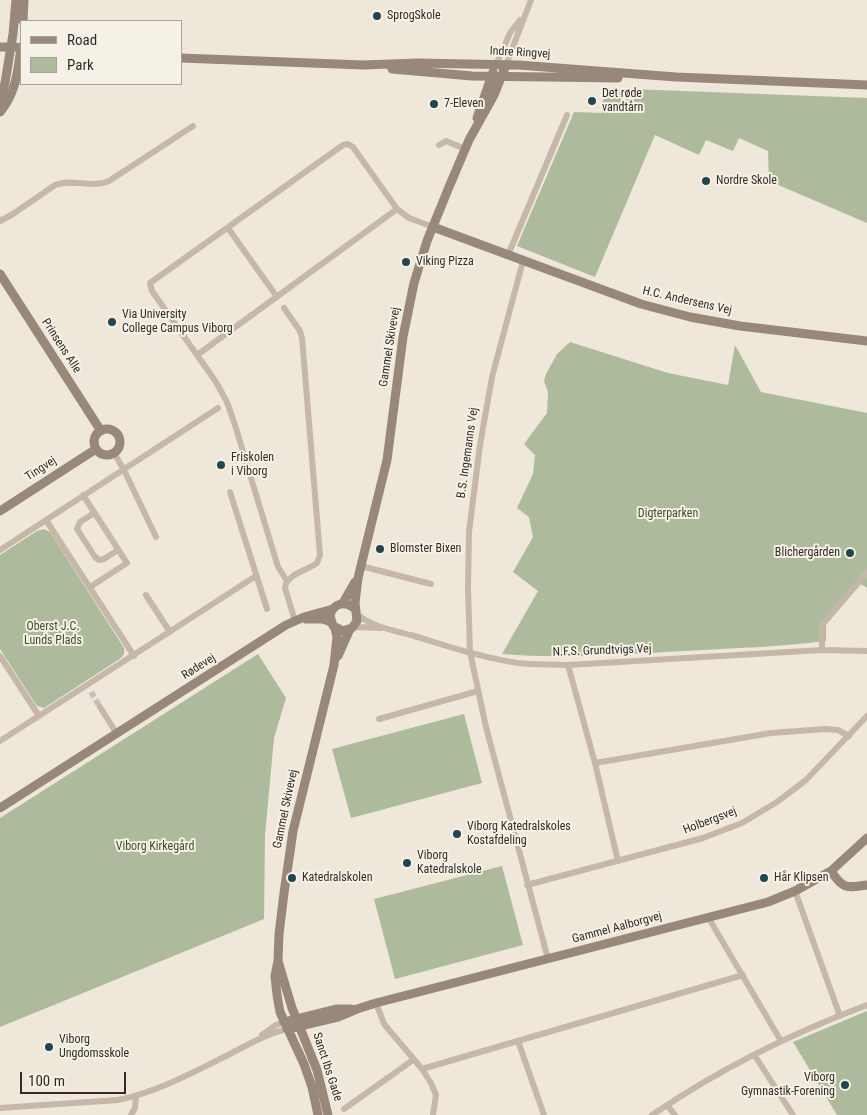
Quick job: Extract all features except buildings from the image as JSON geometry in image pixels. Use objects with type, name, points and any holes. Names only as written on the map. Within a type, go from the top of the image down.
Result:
[{"type":"street","points":[[0,102],[5,83],[4,58],[11,47],[16,0]]},
{"type":"street","points":[[24,0],[24,20]]},
{"type":"street","name":"Gammel Skivevej","points":[[469,140],[494,95],[531,0]]},
{"type":"street","name":"Gammel Skivevej","points":[[356,612],[358,578],[387,460],[403,336],[417,275],[433,227],[469,140],[491,76],[510,33],[525,13]]},
{"type":"street","points":[[0,47],[20,48]]},
{"type":"street","points":[[0,112],[11,96],[20,59],[4,58]]},
{"type":"street","name":"Indre Ringvej","points":[[182,58],[363,65],[418,63],[506,65],[676,77],[867,85]]},
{"type":"street","name":"Indre Ringvej","points":[[363,65],[418,72],[491,76],[676,77]]},
{"type":"street","points":[[508,255],[567,115]]},
{"type":"street","points":[[0,221],[55,185],[70,181],[102,185],[193,126]]},
{"type":"street","points":[[439,145],[446,141],[465,149]]},
{"type":"street","points":[[287,581],[278,567],[227,402],[216,382],[152,291],[150,283],[343,145],[348,144],[358,153],[397,209],[410,218],[433,227]]},
{"type":"street","points":[[197,355],[397,209]]},
{"type":"street","name":"H.C. Andersens Vej","points":[[433,227],[642,304],[690,317],[740,326],[867,341]]},
{"type":"street","points":[[228,228],[277,296]]},
{"type":"street","name":"B.S. Ingemanns Vej","points":[[523,261],[492,376],[478,454],[469,532],[470,652],[488,735],[548,959]]},
{"type":"street","name":"Prinsens Alle","points":[[0,275],[100,431]]},
{"type":"street","points":[[284,308],[300,331],[302,338],[320,555],[314,565],[287,581],[284,588],[295,621]]},
{"type":"street","points":[[0,550],[218,408]]},
{"type":"street","points":[[109,430],[117,435],[119,447],[114,453],[102,454],[96,449],[94,439],[100,431],[109,430]]},
{"type":"street","name":"Tingvej","points":[[0,511],[96,449]]},
{"type":"street","points":[[114,453],[156,537]]},
{"type":"street","points":[[230,492],[268,609]]},
{"type":"street","points":[[83,495],[127,564],[90,587]]},
{"type":"street","points":[[94,513],[80,522],[77,529],[95,557],[99,560],[118,550]]},
{"type":"street","points":[[46,520],[134,656]]},
{"type":"street","points":[[361,566],[431,584]]},
{"type":"street","points":[[822,650],[822,625],[867,572]]},
{"type":"street","points":[[0,741],[39,716],[89,689],[134,656],[256,576]]},
{"type":"street","name":"Gammel Skivevej","points":[[343,603],[358,578]]},
{"type":"street","points":[[146,595],[170,632]]},
{"type":"street","points":[[343,603],[350,605],[356,612],[357,621],[352,628],[342,631],[333,625],[330,616],[333,609],[343,603]]},
{"type":"street","name":"Rødevej","points":[[0,808],[295,621],[333,609]]},
{"type":"street","name":"N.F.S. Grundtvigs Vej","points":[[356,612],[364,619],[386,629],[519,663],[568,665],[822,650],[867,651]]},
{"type":"street","name":"Rødevej","points":[[295,621],[323,619],[333,625]]},
{"type":"street","name":"Gammel Skivevej","points":[[286,1026],[277,995],[276,976],[279,934],[293,831],[334,665],[337,637],[333,625]]},
{"type":"street","name":"Gammel Skivevej","points":[[334,665],[352,628]]},
{"type":"street","name":"N.F.S. Grundtvigs Vej","points":[[352,628],[386,629]]},
{"type":"street","points":[[0,656],[39,716]]},
{"type":"street","points":[[568,665],[595,763],[618,861]]},
{"type":"street","points":[[379,719],[478,691]]},
{"type":"street","points":[[100,707],[117,734]]},
{"type":"street","name":"Holbergsvej","points":[[527,885],[703,838],[742,823],[777,802],[806,780],[867,716]]},
{"type":"street","points":[[595,763],[771,733],[824,729],[838,730],[849,736]]},
{"type":"street","name":"Gammel Aalborgvej","points":[[286,1026],[338,1017],[357,1008],[768,902],[795,891],[831,871],[867,838]]},
{"type":"street","points":[[831,871],[839,883],[844,886],[867,885]]},
{"type":"street","points":[[795,891],[840,1016]]},
{"type":"street","points":[[708,917],[781,1041]]},
{"type":"street","name":"Gammel Skivevej","points":[[278,961],[299,1023]]},
{"type":"street","points":[[422,1069],[743,975]]},
{"type":"street","points":[[376,1003],[384,1024],[422,1069],[431,1083],[436,1095],[433,1115]]},
{"type":"street","points":[[652,1115],[700,1084],[781,1041],[867,1005]]},
{"type":"street","name":"Sanct Ibs Gade","points":[[299,1023],[317,1070],[328,1115]]},
{"type":"street","points":[[0,1108],[118,1100],[136,1096],[188,1075],[254,1041],[276,1025],[286,1026]]},
{"type":"street","name":"Sanct Ibs Gade","points":[[286,1026],[304,1064],[312,1087],[318,1115]]},
{"type":"street","points":[[518,1041],[544,1115]]},
{"type":"street","points":[[754,1056],[793,1115]]},
{"type":"street","points":[[344,1109],[414,1060]]},
{"type":"street","points":[[132,1115],[136,1096]]},
{"type":"street","points":[[667,1105],[675,1115]]},
{"type":"green space","points":[[604,88],[867,98],[867,223],[769,181],[768,151],[739,138],[733,151],[706,140],[699,155],[655,135],[595,277],[517,246],[574,112],[602,113]]},
{"type":"green space","name":"Digterparken","points":[[570,342],[668,373],[728,385],[735,345],[761,392],[867,413],[867,588],[861,584],[826,624],[826,641],[791,645],[594,656],[502,654],[538,591],[513,572],[533,537],[529,517],[517,508],[533,474],[535,455],[524,444],[547,413],[548,392],[544,381],[546,374],[557,354]]},
{"type":"green space","name":"Oberst J.C. Lunds Plads","points":[[44,529],[50,532],[124,650],[120,659],[44,708],[37,706],[0,649],[0,555],[37,531]]},
{"type":"green space","name":"Viborg Kirkegård","points":[[258,654],[286,698],[274,738],[265,835],[264,919],[0,1027],[0,818]]},
{"type":"green space","points":[[464,714],[482,783],[351,818],[332,749]]},
{"type":"green space","points":[[502,866],[523,945],[395,979],[374,899]]},
{"type":"green space","points":[[867,1011],[867,1115],[837,1115],[793,1042]]},
{"type":"tunnel","points":[[91,692],[100,707]]},
{"type":"place","name":"SprogSkole","points":[[377,16]]},
{"type":"place","name":"Det røde vandtårn","points":[[592,101]]},
{"type":"place","name":"7-Eleven","points":[[434,104]]},
{"type":"place","name":"Nordre Skole","points":[[706,181]]},
{"type":"place","name":"Viking Pizza","points":[[406,262]]},
{"type":"place","name":"Via University College Campus Viborg","points":[[112,322]]},
{"type":"place","name":"Friskolen i Viborg","points":[[221,465]]},
{"type":"place","name":"Blomster Bixen","points":[[380,549]]},
{"type":"place","name":"Blichergården","points":[[850,553]]},
{"type":"place","name":"Viborg Katedralskoles Kostafdeling","points":[[457,834]]},
{"type":"place","name":"Viborg Katedralskole","points":[[407,863]]},
{"type":"place","name":"Katedralskolen","points":[[292,878]]},
{"type":"place","name":"Hår Klipsen","points":[[764,878]]},
{"type":"place","name":"Viborg Ungdomsskole","points":[[49,1047]]},
{"type":"place","name":"Viborg Gymnastik-Forening","points":[[845,1085]]}]
